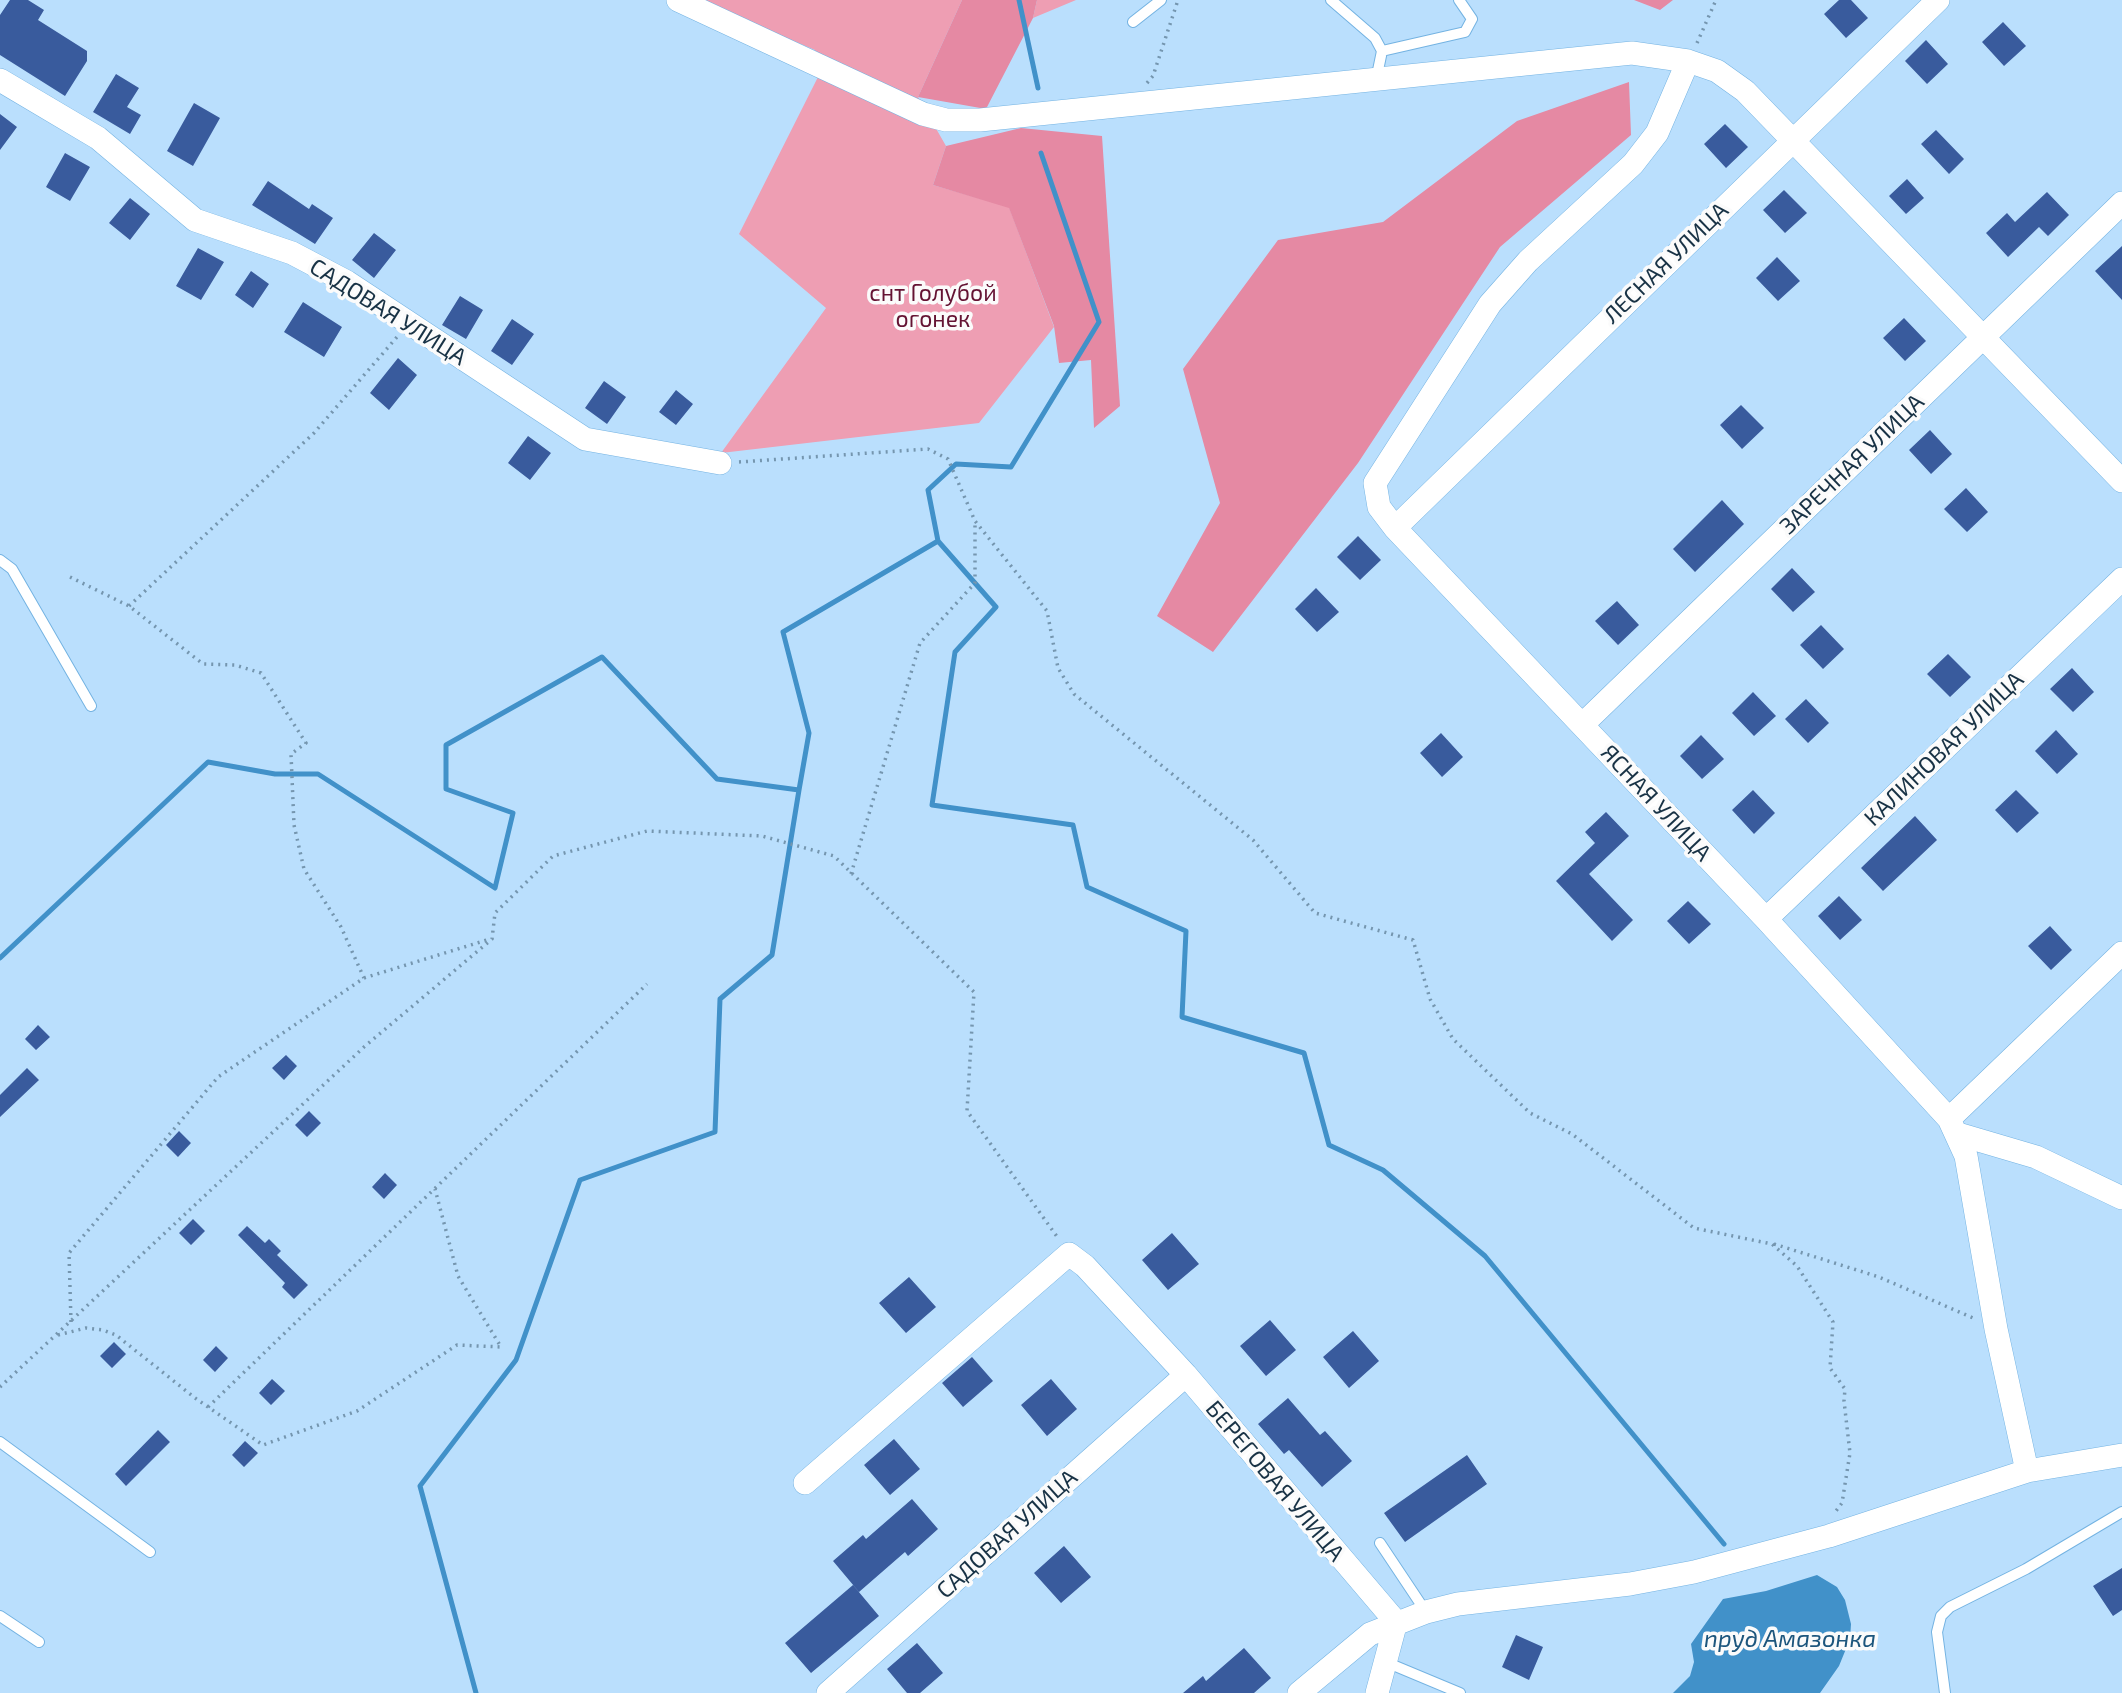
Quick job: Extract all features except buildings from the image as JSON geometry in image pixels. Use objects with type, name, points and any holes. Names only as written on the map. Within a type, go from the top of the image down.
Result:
[{"type":"street","points":[[678,0],[923,114],[946,120],[980,120],[1632,53],[1688,61],[1717,71],[1745,91],[2122,481]]},
{"type":"street","name":"ЛЕСНАЯ УЛИЦА","points":[[1395,528],[1793,138],[1938,0]]},
{"type":"street","name":"ЯСНАЯ УЛИЦА","points":[[1688,61],[1657,133],[1633,164],[1528,261],[1490,304],[1375,483],[1379,507],[1395,528],[1766,919],[1953,1126]]},
{"type":"street","name":"САДОВАЯ УЛИЦА","points":[[0,80],[98,138],[195,220],[292,253],[347,282],[585,439],[720,464]]},
{"type":"street","name":"ЗАРЕЧНАЯ УЛИЦА","points":[[1582,724],[2122,203]]},
{"type":"street","name":"КАЛИНОВАЯ УЛИЦА","points":[[1766,919],[2122,579]]},
{"type":"street","points":[[1953,1126],[2122,953]]},
{"type":"street","points":[[1953,1126],[2002,1150],[2036,1157],[2122,1198]]},
{"type":"street","points":[[1953,1126],[1972,1183],[1996,1329],[2027,1471]]},
{"type":"street","points":[[1972,1183],[1979,1167],[2002,1150]]},
{"type":"street","points":[[805,1483],[1069,1254]]},
{"type":"street","name":"БЕРЕГОВАЯ УЛИЦА","points":[[1069,1254],[1086,1266],[1186,1376],[1396,1622]]},
{"type":"street","name":"САДОВАЯ УЛИЦА","points":[[828,1693],[1186,1376]]},
{"type":"street","points":[[1299,1693],[1370,1634],[1426,1612],[1458,1604],[1630,1584],[1694,1572],[1829,1536],[2027,1471],[2122,1455]]},
{"type":"street","points":[[1377,1693],[1388,1663],[1396,1622]]},
{"type":"lane","points":[[1133,22],[1161,0]]},
{"type":"lane","points":[[1331,0],[1375,38],[1382,51],[1376,80]]},
{"type":"lane","points":[[1382,51],[1465,32],[1472,19],[1459,0]]},
{"type":"lane","points":[[0,560],[12,569],[91,706]]},
{"type":"lane","points":[[0,1442],[150,1552]]},
{"type":"lane","points":[[1945,1693],[1937,1632],[1941,1616],[1950,1607],[2026,1569],[2122,1512]]},
{"type":"lane","points":[[1380,1543],[1426,1612]]},
{"type":"lane","points":[[0,1616],[39,1642]]},
{"type":"lane","points":[[1388,1663],[1460,1693]]},
{"type":"path","points":[[1146,85],[1153,76],[1178,0]]},
{"type":"path","points":[[1688,61],[1716,0]]},
{"type":"path","points":[[129,606],[185,557],[314,433],[408,324]]},
{"type":"path","points":[[720,464],[928,449],[948,459],[975,521],[1047,611],[1058,668],[1074,694],[1253,840],[1315,913],[1413,940],[1430,999],[1454,1040],[1530,1113],[1572,1134],[1694,1228],[1772,1244],[1879,1277],[1996,1329]]},
{"type":"path","points":[[851,874],[920,643],[975,583],[975,521]]},
{"type":"path","points":[[70,577],[129,606],[203,664],[235,665],[261,673],[306,743],[291,754],[294,825],[304,869],[341,927],[364,978]]},
{"type":"path","points":[[0,1387],[364,1046],[492,939],[495,913],[553,856],[647,831],[762,836],[834,856],[974,992],[967,1111],[1069,1254]]},
{"type":"path","points":[[71,1322],[69,1253],[218,1077],[364,978],[492,939]]},
{"type":"path","points":[[208,1406],[647,984]]},
{"type":"path","points":[[57,1335],[86,1328],[116,1335],[263,1445],[358,1410],[457,1345],[501,1347],[458,1276],[435,1189]]},
{"type":"path","points":[[1772,1244],[1797,1266],[1833,1322],[1830,1368],[1845,1389],[1850,1453],[1842,1503],[1834,1514],[1829,1536]]},
{"type":"green space","name":"снт Голубой огонек","points":[[695,0],[962,0],[918,97],[946,146],[933,185],[1009,207],[1054,327],[979,423],[721,453],[826,308],[739,234],[818,77],[815,50]]},
{"type":"green space","points":[[1037,0],[1076,0],[1033,18]]},
{"type":"shaded area","points":[[962,0],[1037,0],[1033,18],[986,109],[918,97]]},
{"type":"shaded area","points":[[1634,0],[1673,0],[1660,10]]},
{"type":"shaded area","points":[[1629,82],[1631,135],[1500,247],[1358,463],[1213,652],[1157,616],[1220,503],[1183,369],[1278,240],[1383,222],[1517,121]]},
{"type":"shaded area","points":[[1021,128],[1102,136],[1120,406],[1094,428],[1091,360],[1059,363],[1054,326],[1009,208],[933,185],[946,146]]},
{"type":"water","name":"пруд Амазонка","points":[[1817,1575],[1837,1587],[1845,1600],[1851,1624],[1850,1639],[1839,1666],[1820,1693],[1673,1693],[1690,1676],[1694,1662],[1691,1644],[1723,1599],[1766,1591]]},
{"type":"waterway","points":[[1019,0],[1038,88]]},
{"type":"waterway","points":[[0,958],[208,762],[275,774],[318,774],[495,888],[513,813],[446,789],[446,745],[602,657],[717,779],[799,790],[809,733],[783,632],[938,541],[928,490],[956,464],[1011,467],[1099,322],[1041,153]]},
{"type":"waterway","points":[[938,541],[996,607],[955,652],[932,805],[1073,825],[1087,887],[1186,931],[1182,1017],[1304,1053],[1329,1145],[1383,1170],[1485,1256],[1724,1544]]},
{"type":"waterway","points":[[476,1693],[420,1486],[516,1360],[580,1180],[715,1132],[720,999],[772,955],[799,790]]}]
